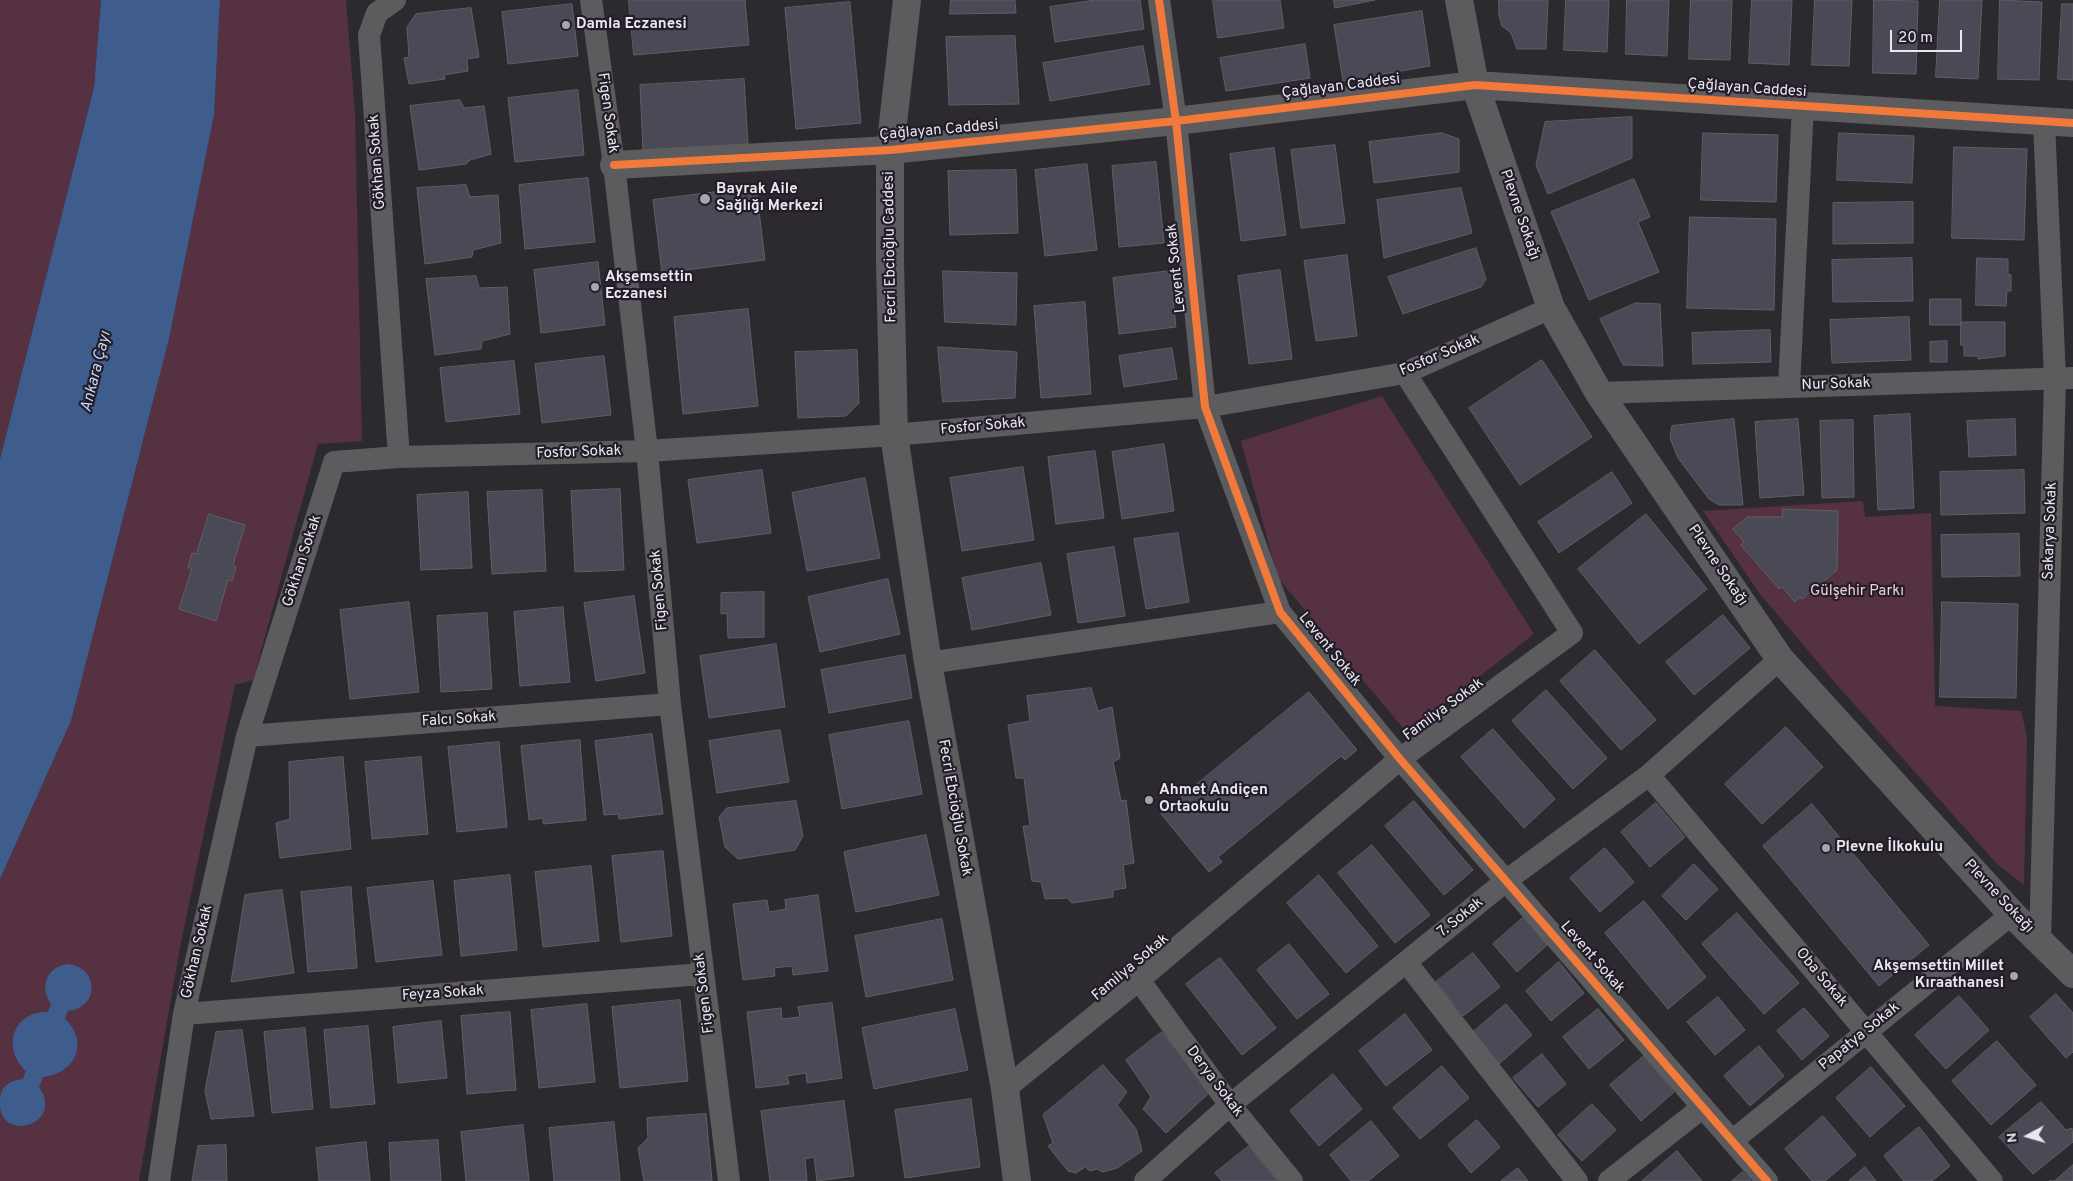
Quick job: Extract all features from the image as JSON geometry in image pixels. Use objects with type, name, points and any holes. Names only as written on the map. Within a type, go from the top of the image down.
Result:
[{"type":"street","name":"Gökhan Sokak","points":[[159,1181],[184,1014],[247,736],[334,462],[399,457],[369,34],[377,13],[396,0]]},
{"type":"street","name":"Figen Sokak","points":[[591,0],[614,165],[647,451],[670,704],[728,1181]]},
{"type":"street","name":"Fecri Ebcioğlu Caddesi","points":[[894,435],[890,262],[890,150],[907,0]]},
{"type":"street","name":"Levent Sokak","points":[[1159,0],[1176,121],[1205,407],[1280,612],[1400,760],[1507,880],[1767,1181]]},
{"type":"street","name":"Plevne Sokağı","points":[[1459,0],[1475,85],[1551,308],[1599,393],[1780,659],[2012,914],[2073,974]]},
{"type":"street","name":"Çağlayan Caddesi","points":[[614,165],[890,150],[1176,121],[1475,85],[2073,123]]},
{"type":"street","points":[[1789,386],[1803,106]]},
{"type":"street","name":"Sakarya Sokak","points":[[2040,941],[2064,378],[2044,122]]},
{"type":"street","name":"Fosfor Sokak","points":[[399,457],[647,451],[894,435],[1205,407],[1405,373],[1551,308]]},
{"type":"street","name":"Familya Sokak","points":[[1005,1089],[1139,980],[1400,760],[1572,633],[1405,373]]},
{"type":"street","name":"Nur Sokak","points":[[1599,393],[2064,378]]},
{"type":"street","name":"Fecri Ebcioğlu Sokak","points":[[894,435],[928,663],[1005,1089],[1017,1181]]},
{"type":"street","points":[[928,663],[1280,612]]},
{"type":"street","name":"7. Sokak","points":[[1145,1181],[1230,1105],[1507,880],[1649,775],[1780,659]]},
{"type":"street","name":"Falcı Sokak","points":[[247,736],[670,704]]},
{"type":"street","name":"Oba Sokak","points":[[1649,775],[1992,1181]]},
{"type":"street","name":"Papatya Sokak","points":[[1732,1141],[2012,914]]},
{"type":"street","points":[[1406,962],[1577,1181]]},
{"type":"street","name":"Feyza Sokak","points":[[184,1014],[703,974]]},
{"type":"street","name":"Derya Sokak","points":[[1139,980],[1230,1105],[1292,1181]]},
{"type":"street","points":[[1608,1181],[1703,1107]]},
{"type":"green space","points":[[0,0],[101,0],[94,87],[0,459]]},
{"type":"green space","points":[[220,0],[346,0],[355,113],[362,441],[318,444],[253,680],[235,685],[181,942],[139,1181],[0,1181],[0,879],[71,721],[169,339],[214,115]]},
{"type":"green space","points":[[1382,396],[1534,634],[1407,733],[1278,578],[1241,441]]},
{"type":"green space","name":"Gülşehir Parkı","points":[[1863,501],[1865,517],[1931,513],[1935,706],[2021,711],[2027,736],[2024,885],[1997,864],[1838,686],[1760,594],[1703,511]]},
{"type":"water","name":"Ankara Çayı","points":[[101,0],[220,0],[214,115],[169,339],[71,721],[0,879],[0,459],[94,87]]},
{"type":"water","points":[[69,964],[79,967],[86,973],[92,988],[86,1003],[68,1011],[65,1019],[73,1028],[77,1037],[75,1056],[71,1063],[63,1070],[54,1075],[43,1077],[39,1087],[45,1100],[44,1111],[38,1119],[29,1124],[19,1126],[10,1123],[3,1116],[0,1104],[1,1093],[4,1087],[10,1083],[23,1079],[26,1071],[18,1062],[14,1052],[15,1032],[19,1024],[26,1018],[36,1013],[48,1012],[51,1004],[47,997],[47,978],[55,969]]},
{"type":"building","points":[[629,0],[745,0],[749,45],[634,55]]},
{"type":"building","points":[[951,0],[1015,0],[1016,13],[950,14]]},
{"type":"building","points":[[1096,0],[1140,0],[1144,29],[1055,42],[1050,7]]},
{"type":"building","points":[[1213,0],[1280,0],[1284,28],[1218,38]]},
{"type":"building","points":[[1334,0],[1375,0],[1335,8]]},
{"type":"building","points":[[1499,0],[1548,0],[1546,49],[1517,49],[1511,33],[1502,26],[1499,16]]},
{"type":"building","points":[[1566,0],[1609,0],[1607,52],[1564,50]]},
{"type":"building","points":[[1627,0],[1669,0],[1667,56],[1626,54]]},
{"type":"building","points":[[1691,0],[1732,0],[1730,60],[1689,59]]},
{"type":"building","points":[[1752,0],[1792,0],[1789,65],[1749,63]]},
{"type":"building","points":[[1815,0],[1852,0],[1849,66],[1812,65]]},
{"type":"building","points":[[1874,0],[1918,1],[1916,74],[1873,73]]},
{"type":"building","points":[[1940,0],[1982,0],[1978,79],[1936,77]]},
{"type":"building","points":[[2000,0],[2042,2],[2039,80],[1998,79]]},
{"type":"building","points":[[850,2],[861,123],[796,129],[785,8]]},
{"type":"building","points":[[572,4],[578,56],[508,64],[502,12]]},
{"type":"building","points":[[2062,4],[2073,4],[2073,80],[2058,79]]},
{"type":"building","points":[[471,8],[479,57],[467,59],[468,71],[444,75],[445,79],[409,84],[404,58],[409,57],[407,27],[416,14]]},
{"type":"building","points":[[1422,11],[1430,66],[1343,81],[1334,25]]},
{"type":"building","points":[[1015,36],[1019,104],[949,105],[946,37]]},
{"type":"building","points":[[1305,44],[1310,78],[1226,91],[1220,58]]},
{"type":"building","points":[[1143,46],[1150,84],[1050,101],[1043,63]]},
{"type":"building","points":[[744,79],[748,144],[643,150],[640,85]]},
{"type":"building","points":[[578,90],[584,155],[515,162],[508,98]]},
{"type":"building","points":[[460,100],[464,108],[484,106],[491,154],[470,160],[466,164],[419,170],[410,106]]},
{"type":"building","points":[[1632,117],[1632,158],[1548,194],[1536,165],[1545,122]]},
{"type":"building","points":[[1442,133],[1459,139],[1459,172],[1374,183],[1369,142]]},
{"type":"building","points":[[1703,133],[1778,135],[1776,202],[1701,200]]},
{"type":"building","points":[[1839,133],[1914,136],[1912,183],[1837,180]]},
{"type":"building","points":[[1335,145],[1345,223],[1301,228],[1291,150]]},
{"type":"building","points":[[1954,147],[2027,149],[2024,240],[1952,238]]},
{"type":"building","points":[[1274,148],[1286,235],[1241,241],[1230,154]]},
{"type":"building","points":[[1156,162],[1164,243],[1119,247],[1112,166]]},
{"type":"building","points":[[1087,164],[1097,250],[1045,256],[1035,170]]},
{"type":"building","points":[[1016,170],[1018,233],[950,235],[948,171]]},
{"type":"building","points":[[588,178],[595,242],[525,249],[519,185]]},
{"type":"building","points":[[1634,179],[1650,217],[1638,222],[1659,272],[1589,300],[1551,212]]},
{"type":"building","points":[[466,185],[470,197],[498,195],[501,243],[473,250],[472,257],[425,264],[417,188]]},
{"type":"building","points":[[756,187],[765,260],[662,273],[653,200]]},
{"type":"building","points":[[1461,188],[1472,233],[1384,258],[1377,200]]},
{"type":"building","points":[[1913,202],[1913,243],[1833,244],[1833,203]]},
{"type":"building","points":[[1690,217],[1776,219],[1774,310],[1687,308]]},
{"type":"building","points":[[1476,248],[1486,279],[1481,287],[1403,314],[1388,277]]},
{"type":"building","points":[[1347,255],[1357,336],[1316,341],[1304,261]]},
{"type":"building","points":[[1912,258],[1913,301],[1833,302],[1832,260]]},
{"type":"building","points":[[1977,258],[2008,259],[2011,291],[2007,291],[2006,306],[1976,305]]},
{"type":"building","points":[[598,262],[605,325],[541,333],[534,270]]},
{"type":"building","points":[[1280,270],[1292,359],[1249,364],[1238,276]]},
{"type":"building","points":[[943,271],[1017,273],[1016,325],[945,322]]},
{"type":"building","points":[[1170,271],[1176,327],[1119,334],[1113,278]]},
{"type":"building","points":[[476,276],[479,288],[507,287],[510,334],[482,341],[481,349],[435,355],[426,279]]},
{"type":"building","points":[[1930,299],[1961,299],[1961,325],[1930,325]]},
{"type":"building","points":[[1085,302],[1091,394],[1041,398],[1034,306]]},
{"type":"building","points":[[1636,303],[1660,304],[1663,366],[1623,365],[1600,319]]},
{"type":"building","points":[[748,309],[758,406],[683,414],[674,317]]},
{"type":"building","points":[[1909,317],[1911,360],[1832,363],[1830,320]]},
{"type":"building","points":[[1961,322],[2005,322],[2005,356],[1978,359],[1978,356],[1964,356],[1964,345],[1961,345]]},
{"type":"building","points":[[1770,330],[1771,362],[1693,364],[1692,333]]},
{"type":"building","points":[[1947,341],[1947,362],[1930,362],[1930,342]]},
{"type":"building","points":[[938,347],[1017,352],[1015,398],[943,402]]},
{"type":"building","points":[[1172,348],[1177,379],[1124,387],[1119,356]]},
{"type":"building","points":[[857,350],[859,403],[846,416],[798,418],[795,352]]},
{"type":"building","points":[[604,356],[611,415],[542,423],[535,364]]},
{"type":"building","points":[[1542,360],[1592,437],[1520,485],[1469,408]]},
{"type":"building","points":[[514,361],[520,414],[446,422],[440,368]]},
{"type":"building","points":[[1910,414],[1914,508],[1878,510],[1874,416]]},
{"type":"building","points":[[1734,419],[1743,505],[1719,505],[1709,499],[1678,458],[1670,438],[1672,426]]},
{"type":"building","points":[[1798,419],[1804,495],[1760,498],[1755,422]]},
{"type":"building","points":[[2015,419],[2016,455],[1969,457],[1967,421]]},
{"type":"building","points":[[1853,420],[1854,497],[1822,498],[1820,421]]},
{"type":"building","points":[[1164,444],[1174,511],[1122,519],[1112,452]]},
{"type":"building","points":[[1095,451],[1104,518],[1056,524],[1048,457]]},
{"type":"building","points":[[1023,467],[1034,540],[962,551],[950,478]]},
{"type":"building","points":[[762,470],[771,533],[697,543],[688,480]]},
{"type":"building","points":[[2024,470],[2025,513],[1941,515],[1940,472]]},
{"type":"building","points":[[1612,472],[1632,503],[1559,553],[1538,522]]},
{"type":"building","points":[[865,478],[880,558],[807,571],[792,493]]},
{"type":"building","points":[[620,489],[624,570],[575,572],[571,491]]},
{"type":"building","points":[[542,490],[546,571],[492,574],[487,492]]},
{"type":"building","points":[[468,492],[472,568],[421,570],[417,495]]},
{"type":"building","points":[[1783,509],[1838,511],[1837,570],[1802,599],[1800,597],[1795,602],[1782,587],[1779,589],[1741,545],[1744,542],[1733,529],[1747,517],[1782,517]]},
{"type":"building","points":[[209,514],[245,525],[233,565],[236,567],[232,581],[228,580],[216,621],[179,609],[192,568],[188,568],[192,553],[196,554]]},
{"type":"building","points":[[1646,514],[1707,589],[1639,644],[1578,569]]},
{"type":"building","points":[[1178,533],[1189,602],[1146,609],[1134,539]]},
{"type":"building","points":[[2019,534],[2020,576],[1942,577],[1941,535]]},
{"type":"building","points":[[1114,547],[1125,616],[1078,623],[1067,554]]},
{"type":"building","points":[[1041,563],[1051,615],[972,630],[962,578]]},
{"type":"building","points":[[888,579],[900,634],[820,652],[808,597]]},
{"type":"building","points":[[764,592],[764,637],[728,638],[727,613],[721,614],[721,593]]},
{"type":"building","points":[[634,596],[645,673],[596,681],[584,603]]},
{"type":"building","points":[[409,602],[419,692],[350,699],[340,610]]},
{"type":"building","points":[[1942,602],[2018,604],[2016,698],[1940,697]]},
{"type":"building","points":[[563,607],[570,682],[520,686],[514,612]]},
{"type":"building","points":[[487,613],[492,689],[441,692],[437,616]]},
{"type":"building","points":[[1723,615],[1750,648],[1694,695],[1666,662]]},
{"type":"building","points":[[776,644],[785,707],[709,718],[700,656]]},
{"type":"building","points":[[1595,650],[1656,720],[1621,750],[1560,681]]},
{"type":"building","points":[[905,655],[912,698],[829,713],[821,670]]},
{"type":"building","points":[[1091,688],[1098,711],[1112,707],[1120,758],[1113,762],[1121,801],[1126,800],[1134,863],[1123,865],[1126,888],[1113,890],[1113,897],[1072,903],[1067,898],[1045,899],[1041,882],[1032,881],[1023,826],[1030,826],[1024,778],[1016,778],[1008,725],[1030,721],[1027,696]]},
{"type":"building","points":[[1546,690],[1607,758],[1573,789],[1512,721]]},
{"type":"building","points":[[1309,692],[1357,750],[1345,760],[1341,756],[1218,857],[1222,862],[1209,872],[1161,814]]},
{"type":"building","points":[[909,721],[922,794],[842,809],[829,735]]},
{"type":"building","points":[[1786,727],[1823,767],[1762,824],[1725,784]]},
{"type":"building","points":[[1493,729],[1555,799],[1524,828],[1461,757]]},
{"type":"building","points":[[780,730],[789,782],[717,793],[709,741]]},
{"type":"building","points":[[652,734],[663,814],[619,819],[618,814],[604,815],[595,741]]},
{"type":"building","points":[[580,740],[586,820],[543,824],[543,818],[529,820],[521,746]]},
{"type":"building","points":[[499,742],[507,827],[457,832],[448,747]]},
{"type":"building","points":[[343,757],[351,849],[280,858],[276,823],[290,819],[289,762]]},
{"type":"building","points":[[421,757],[428,834],[372,839],[365,762]]},
{"type":"building","points":[[796,801],[803,836],[795,850],[738,859],[725,847],[719,817],[727,808]]},
{"type":"building","points":[[1414,801],[1473,870],[1444,895],[1385,826]]},
{"type":"building","points":[[1656,803],[1685,837],[1650,867],[1621,832]]},
{"type":"building","points":[[1812,804],[1929,945],[1879,986],[1763,846]]},
{"type":"building","points":[[926,835],[939,895],[856,912],[844,852]]},
{"type":"building","points":[[1372,845],[1430,915],[1395,943],[1338,873]]},
{"type":"building","points":[[1605,848],[1634,882],[1600,912],[1570,878]]},
{"type":"building","points":[[663,851],[672,936],[621,942],[612,856]]},
{"type":"building","points":[[1694,864],[1718,889],[1686,920],[1662,896]]},
{"type":"building","points":[[591,866],[599,941],[543,947],[535,872]]},
{"type":"building","points":[[510,875],[517,950],[461,956],[454,881]]},
{"type":"building","points":[[1319,875],[1378,946],[1346,973],[1287,903]]},
{"type":"building","points":[[433,881],[442,955],[376,962],[367,888]]},
{"type":"building","points":[[351,887],[357,968],[308,972],[301,892]]},
{"type":"building","points":[[282,890],[294,973],[231,982],[245,895]]},
{"type":"building","points":[[818,895],[828,971],[793,975],[792,966],[774,968],[775,976],[743,980],[733,904],[767,900],[769,912],[786,909],[785,900]]},
{"type":"building","points":[[1644,901],[1706,977],[1668,1009],[1605,933]]},
{"type":"building","points":[[1737,913],[1799,983],[1764,1014],[1702,944]]},
{"type":"building","points":[[1524,917],[1547,945],[1517,972],[1493,944]]},
{"type":"building","points":[[942,919],[953,980],[866,997],[855,936]]},
{"type":"building","points":[[1289,944],[1329,994],[1297,1019],[1257,970]]},
{"type":"building","points":[[1473,953],[1500,987],[1463,1016],[1436,982]]},
{"type":"building","points":[[1220,958],[1276,1028],[1242,1055],[1186,984]]},
{"type":"building","points":[[1559,962],[1584,993],[1551,1021],[1526,991]]},
{"type":"building","points":[[2056,994],[2073,1013],[2073,1052],[2066,1058],[2030,1017]]},
{"type":"building","points":[[1959,996],[1989,1030],[1946,1069],[1915,1035]]},
{"type":"building","points":[[1718,997],[1745,1030],[1715,1055],[1687,1022]]},
{"type":"building","points":[[680,1000],[688,1081],[620,1088],[612,1007]]},
{"type":"building","points":[[832,1003],[842,1078],[807,1083],[806,1073],[787,1076],[789,1084],[756,1088],[747,1012],[781,1008],[782,1019],[800,1017],[798,1007]]},
{"type":"building","points":[[587,1004],[595,1082],[539,1088],[531,1010]]},
{"type":"building","points":[[1506,1004],[1532,1035],[1499,1064],[1472,1033]]},
{"type":"building","points":[[1804,1008],[1829,1036],[1802,1060],[1777,1031]]},
{"type":"building","points":[[955,1009],[968,1070],[874,1089],[862,1028]]},
{"type":"building","points":[[1598,1009],[1624,1040],[1589,1069],[1563,1037]]},
{"type":"building","points":[[510,1012],[516,1090],[467,1094],[461,1016]]},
{"type":"building","points":[[1405,1014],[1432,1050],[1386,1086],[1359,1051]]},
{"type":"building","points":[[441,1021],[447,1078],[398,1083],[393,1027]]},
{"type":"building","points":[[368,1026],[375,1104],[331,1108],[324,1030]]},
{"type":"building","points":[[305,1028],[313,1109],[272,1113],[264,1032]]},
{"type":"building","points":[[242,1030],[254,1116],[211,1119],[205,1091],[216,1032]]},
{"type":"building","points":[[1162,1032],[1210,1092],[1166,1133],[1143,1109],[1151,1097],[1126,1060]]},
{"type":"building","points":[[1997,1041],[2036,1085],[1991,1125],[1952,1081]]},
{"type":"building","points":[[1759,1046],[1784,1076],[1750,1106],[1724,1076]]},
{"type":"building","points":[[1542,1054],[1566,1084],[1538,1107],[1513,1078]]},
{"type":"building","points":[[1644,1056],[1674,1092],[1641,1121],[1610,1085]]},
{"type":"building","points":[[1103,1065],[1127,1092],[1117,1105],[1136,1129],[1142,1151],[1117,1168],[1103,1172],[1097,1169],[1090,1171],[1085,1167],[1076,1173],[1068,1171],[1048,1146],[1053,1143],[1043,1115]]},
{"type":"building","points":[[1442,1066],[1469,1098],[1420,1139],[1393,1108]]},
{"type":"building","points":[[1871,1067],[1905,1106],[1870,1137],[1836,1098]]},
{"type":"building","points":[[1333,1074],[1362,1109],[1319,1146],[1290,1111]]},
{"type":"building","points":[[971,1099],[980,1167],[905,1178],[895,1110]]},
{"type":"building","points":[[844,1101],[854,1176],[817,1181],[814,1157],[805,1159],[807,1181],[770,1181],[761,1111]]},
{"type":"building","points":[[2041,1102],[2066,1130],[2072,1128],[2073,1142],[2033,1174],[1999,1137]]},
{"type":"building","points":[[1592,1104],[1616,1130],[1582,1161],[1558,1135]]},
{"type":"building","points":[[706,1114],[712,1181],[644,1181],[638,1148],[648,1138],[647,1118]]},
{"type":"building","points":[[1823,1116],[1856,1155],[1825,1181],[1812,1181],[1785,1149]]},
{"type":"building","points":[[1477,1120],[1500,1147],[1471,1173],[1448,1145]]},
{"type":"building","points":[[1371,1121],[1399,1156],[1368,1181],[1351,1181],[1330,1155]]},
{"type":"building","points":[[614,1122],[620,1181],[554,1181],[549,1128]]},
{"type":"building","points":[[523,1125],[529,1181],[466,1181],[461,1132]]},
{"type":"building","points":[[1919,1127],[1950,1166],[1932,1181],[1904,1181],[1884,1156]]},
{"type":"building","points":[[438,1140],[441,1181],[391,1181],[389,1143]]},
{"type":"building","points":[[366,1142],[370,1181],[319,1181],[316,1148]]},
{"type":"building","points":[[226,1145],[227,1181],[192,1181],[198,1146]]},
{"type":"building","points":[[1249,1146],[1277,1181],[1222,1181],[1215,1173]]},
{"type":"building","points":[[1677,1151],[1702,1181],[1642,1181]]},
{"type":"building","points":[[2073,1165],[2073,1181],[2054,1181]]},
{"type":"building","points":[[1865,1167],[1876,1181],[1849,1181]]},
{"type":"building","points":[[1518,1168],[1528,1181],[1501,1181]]},
{"type":"building","points":[[1743,1172],[1751,1181],[1732,1181]]},
{"type":"cycle path","points":[[1159,0],[1176,121],[1205,407],[1280,612],[1400,759],[1767,1181]]},
{"type":"cycle path","points":[[614,165],[890,150],[1176,121],[1475,85],[2073,123]]},
{"type":"place","name":"Damla Eczanesi","points":[[566,25]]},
{"type":"place","name":"Bayrak Aile Sağlığı Merkezi","points":[[705,199]]},
{"type":"place","name":"Akşemsettin Eczanesi","points":[[595,287]]},
{"type":"place","name":"Ahmet Andiçen Ortaokulu","points":[[1149,800]]},
{"type":"place","name":"Plevne İlkokulu","points":[[1826,848]]},
{"type":"place","name":"Akşemsettin Millet Kıraathanesi","points":[[2014,976]]}]
